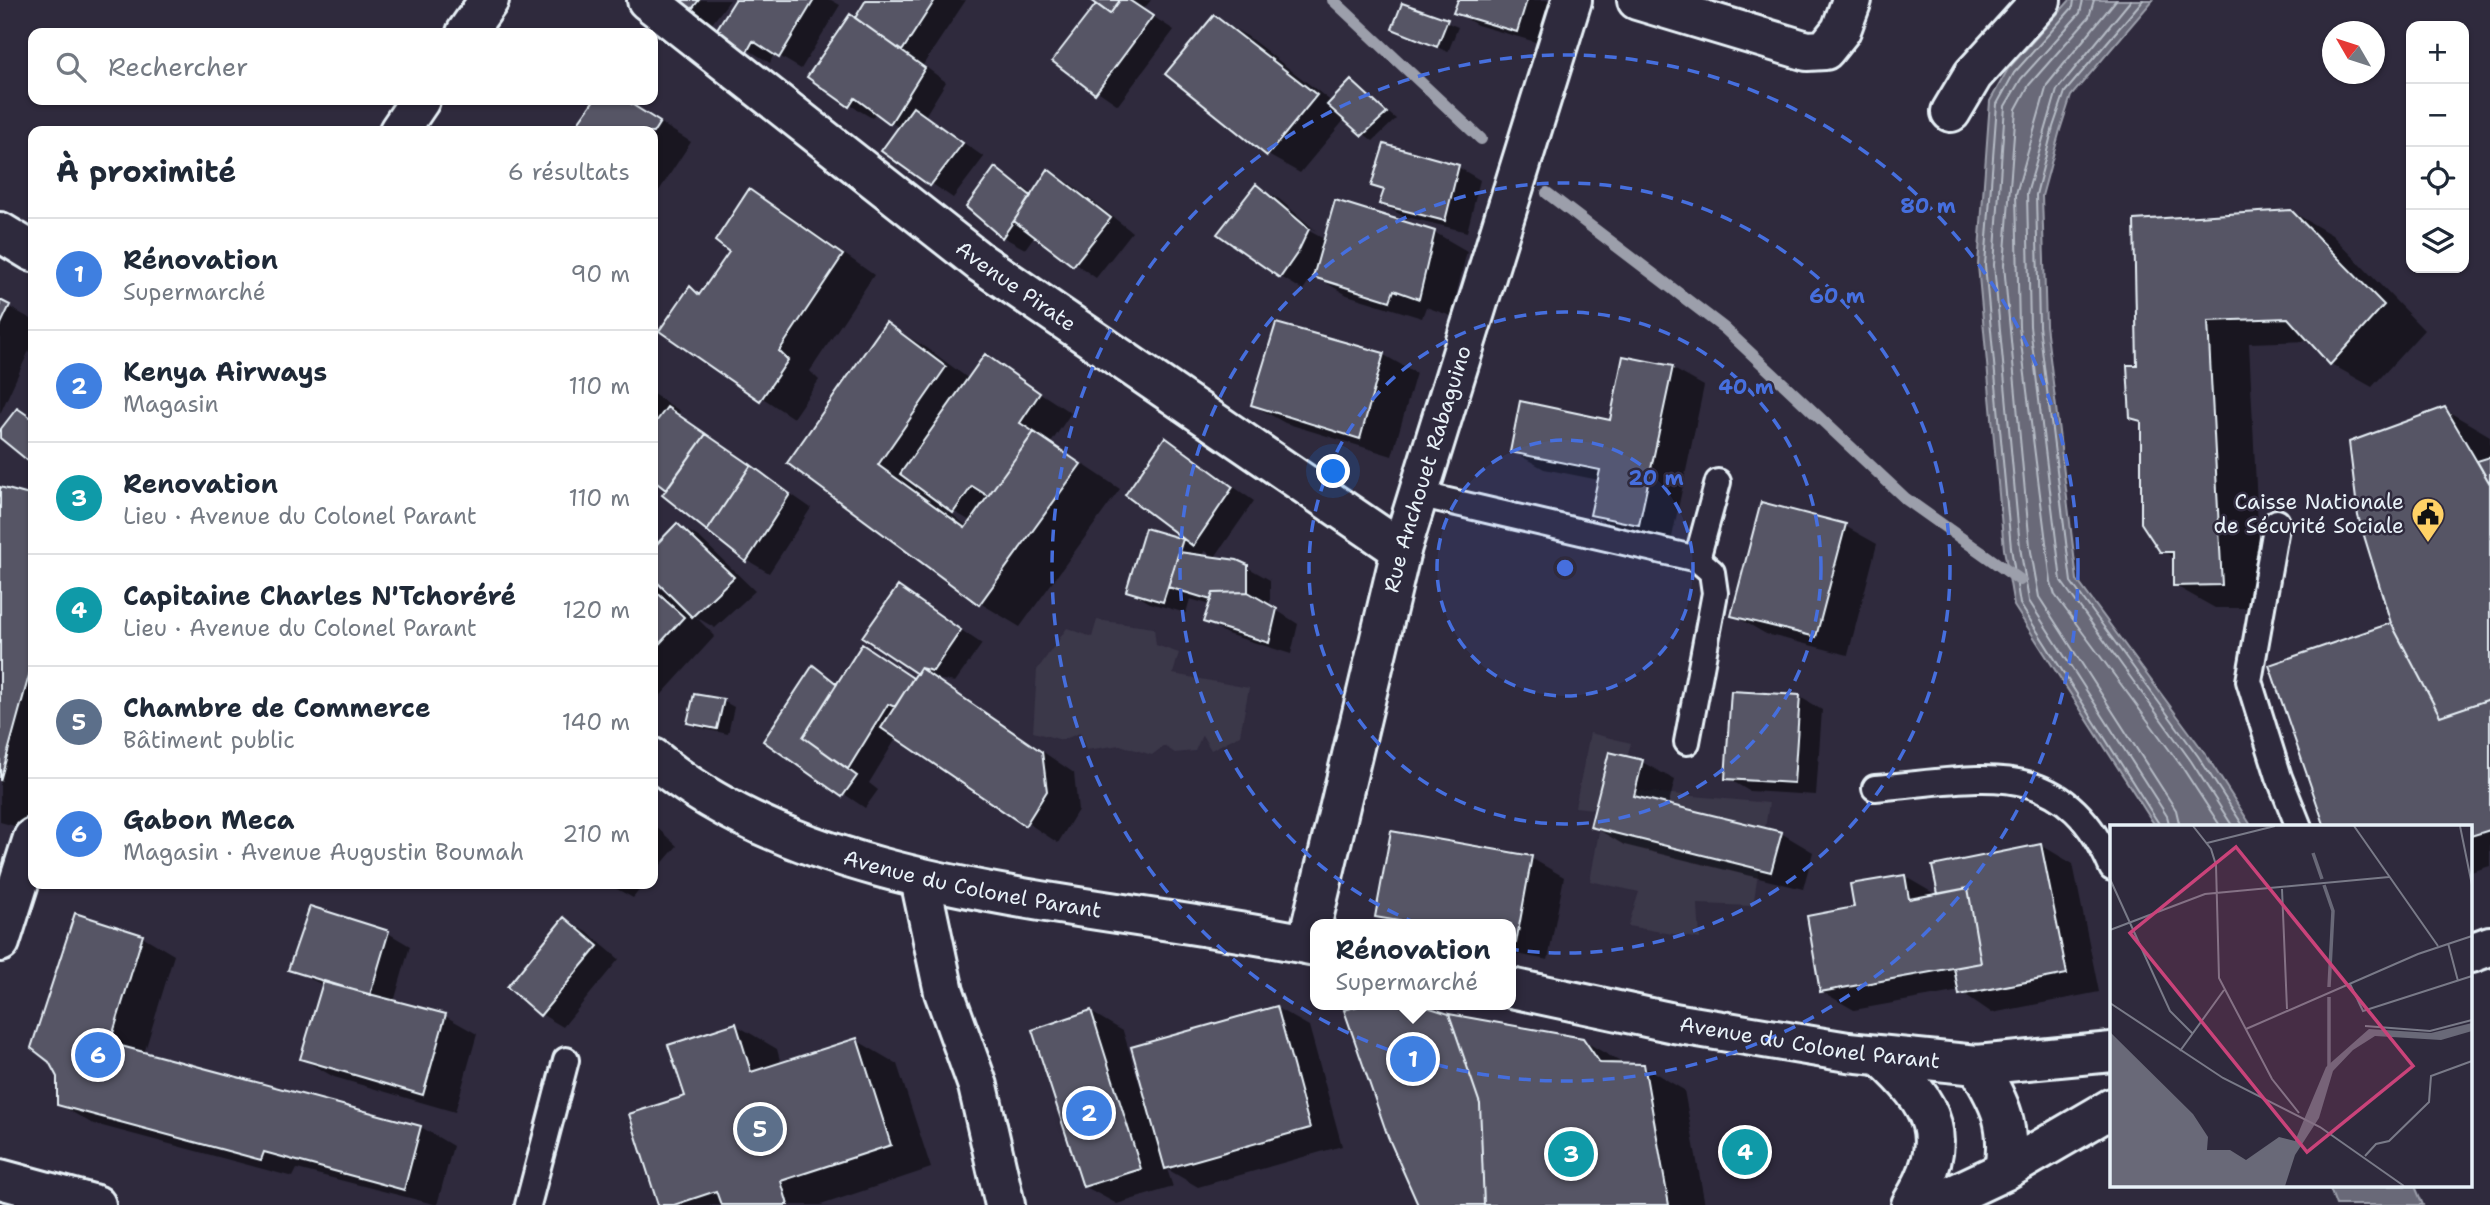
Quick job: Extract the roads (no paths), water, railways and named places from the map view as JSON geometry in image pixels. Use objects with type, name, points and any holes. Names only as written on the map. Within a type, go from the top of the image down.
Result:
[{"type":"street","points":[[469,28],[489,0]]},
{"type":"street","name":"Avenue Pirate","points":[[648,0],[981,263],[1401,550]]},
{"type":"street","name":"Rue Anchouet Rabaguino","points":[[1317,919],[1401,550],[1572,0]]},
{"type":"street","points":[[1637,0],[1807,51],[1825,50],[1841,30],[1852,0]]},
{"type":"street","points":[[1951,112],[1973,75],[2041,0]]},
{"type":"street","points":[[402,126],[417,105]]},
{"type":"street","points":[[0,232],[28,249]]},
{"type":"street","name":"Avenue du Colonel Parant","points":[[658,761],[736,814],[809,844],[920,879],[1310,945]]},
{"type":"street","points":[[0,942],[28,854]]},
{"type":"street","points":[[920,879],[944,992],[978,1086],[1005,1205]]},
{"type":"street","points":[[2472,953],[2490,946]]},
{"type":"street","name":"Avenue du Colonel Parant","points":[[1516,989],[1777,1042],[1881,1056],[1977,1065],[2110,1052]]},
{"type":"street","points":[[1881,1056],[1926,1104],[1935,1143],[1924,1185],[1911,1205]]},
{"type":"street","points":[[1977,1065],[2004,1115],[2008,1142],[1987,1186]]},
{"type":"street","points":[[978,1086],[978,1205]]},
{"type":"street","points":[[1932,1205],[1987,1186],[2110,1109]]},
{"type":"street","points":[[0,1179],[96,1205]]},
{"type":"lane","points":[[1697,559],[1718,482]]},
{"type":"lane","points":[[1418,494],[1697,559],[1712,572],[1715,593],[1687,742]]},
{"type":"lane","points":[[2277,522],[2249,681],[2279,777],[2298,825]]},
{"type":"lane","points":[[1875,788],[2009,778],[2039,785],[2070,807],[2102,844],[2110,863]]},
{"type":"lane","points":[[528,1205],[566,1060]]},
{"type":"water","points":[[2070,0],[2153,0],[2071,96],[2042,196],[2046,325],[2077,580],[2204,752],[2251,825],[2155,825],[2014,606],[2004,549],[1978,265],[1990,101],[2008,69]]},
{"type":"water","points":[[2330,1188],[2416,1188],[2423,1205],[2336,1205]]},
{"type":"waterway","points":[[1333,0],[1481,139]]},
{"type":"waterway","points":[[1547,193],[1724,328],[1906,499],[2020,580]]},
{"type":"place","name":"Caisse Nationale de Sécurité Sociale","points":[[2428,544]]},
{"type":"place","name":"Gabon Meca","points":[[98,1055]]},
{"type":"place","name":"Rénovation","points":[[1413,1059]]},
{"type":"place","name":"Kenya Airways","points":[[1089,1113]]},
{"type":"place","name":"Chambre de Commerce","points":[[760,1129]]},
{"type":"place","name":"Capitaine Charles N'Tchoréré","points":[[1745,1152]]},
{"type":"place","name":"Renovation","points":[[1571,1154]]}]
